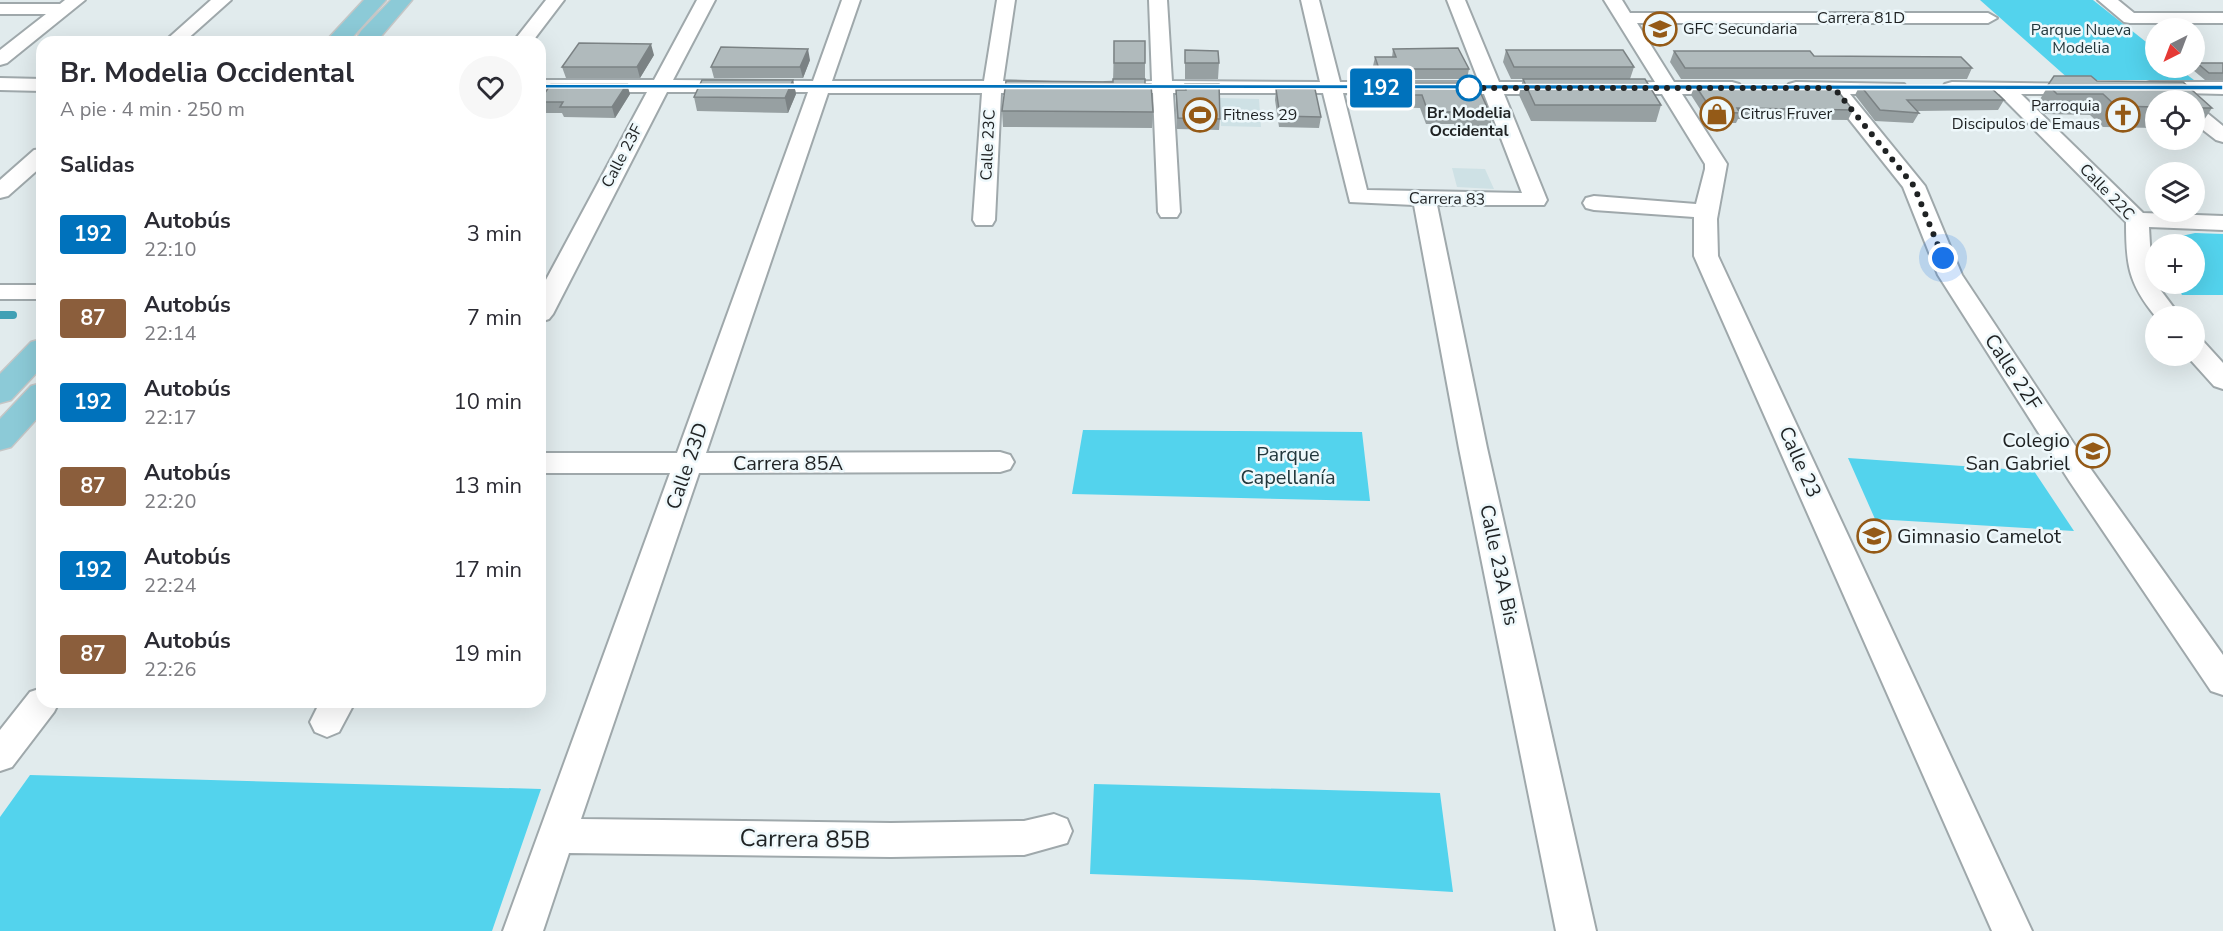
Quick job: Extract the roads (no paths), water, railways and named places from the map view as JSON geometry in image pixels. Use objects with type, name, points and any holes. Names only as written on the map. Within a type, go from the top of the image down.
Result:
[{"type":"main road","points":[[342,36],[376,0]]},
{"type":"main road","points":[[369,36],[402,0]]},
{"type":"main road","points":[[0,393],[36,355]]},
{"type":"main road","points":[[0,439],[36,400]]},
{"type":"street","points":[[180,36],[222,0]]},
{"type":"street","points":[[527,36],[555,0]]},
{"type":"street","name":"Calle 23F","points":[[546,303],[706,0]]},
{"type":"street","name":"Calle 23D","points":[[523,931],[851,0]]},
{"type":"street","name":"Calle 23C","points":[[984,220],[992,87],[1006,0]]},
{"type":"street","points":[[1158,0],[1169,212]]},
{"type":"street","points":[[1310,0],[1331,87]]},
{"type":"street","points":[[1456,0],[1491,88]]},
{"type":"street","name":"Calle 23","points":[[1613,0],[1716,164],[1717,176],[1709,194],[1706,211],[1706,256],[2012,931]]},
{"type":"street","name":"Carrera 81D","points":[[1625,18],[1988,18],[1968,0]]},
{"type":"street","points":[[2107,0],[2130,18],[2223,18]]},
{"type":"street","points":[[0,9],[70,5]]},
{"type":"street","points":[[0,59],[70,5]]},
{"type":"street","points":[[0,84],[36,85]]},
{"type":"street","points":[[546,86],[1063,87]]},
{"type":"street","points":[[1087,87],[1572,88]]},
{"type":"street","name":"Carrera 83","points":[[1331,87],[1358,197],[1536,200],[1491,88]]},
{"type":"street","points":[[1595,88],[1756,88]]},
{"type":"street","points":[[1778,88],[1914,88]]},
{"type":"street","name":"Calle 22F","points":[[1834,88],[1914,186],[1950,275],[2080,475],[2223,681]]},
{"type":"street","points":[[1936,88],[2109,88]]},
{"type":"street","name":"Calle 22C","points":[[2004,88],[2137,220],[2139,273],[2151,296],[2160,306]]},
{"type":"street","points":[[2132,88],[2146,90]]},
{"type":"street","points":[[2205,90],[2223,88]]},
{"type":"street","points":[[2205,120],[2223,136]]},
{"type":"street","points":[[0,191],[11,172],[36,158]]},
{"type":"street","name":"Calle 23A Bis","points":[[1424,198],[1473,448],[1576,931]]},
{"type":"street","points":[[1594,203],[1706,211]]},
{"type":"street","points":[[2137,220],[2223,223]]},
{"type":"street","points":[[0,292],[36,292]]},
{"type":"street","points":[[2205,360],[2223,380]]},
{"type":"street","name":"Carrera 85A","points":[[546,463],[1000,462]]},
{"type":"street","points":[[0,756],[37,708]]},
{"type":"street","name":"Carrera 85B","points":[[556,836],[891,840],[1024,838],[1054,831]]},
{"type":"waterway","points":[[0,315],[13,315]]},
{"type":"place","name":"GFC Secundaria","points":[[1660,29]]},
{"type":"place","name":"Br. Modelia Occidental","points":[[1469,88]]},
{"type":"place","name":"Citrus Fruver","points":[[1717,114]]},
{"type":"place","name":"Fitness 29","points":[[1200,115]]},
{"type":"place","name":"Parroquia Discipulos de Emaus","points":[[2123,115]]},
{"type":"place","name":"Colegio San Gabriel","points":[[2093,451]]},
{"type":"place","name":"Gimnasio Camelot","points":[[1874,536]]},
{"type":"park label","name":"Parque Nueva Modelia","points":[[2081,39]]},
{"type":"park label","name":"Parque Capellanía","points":[[1288,466]]}]
